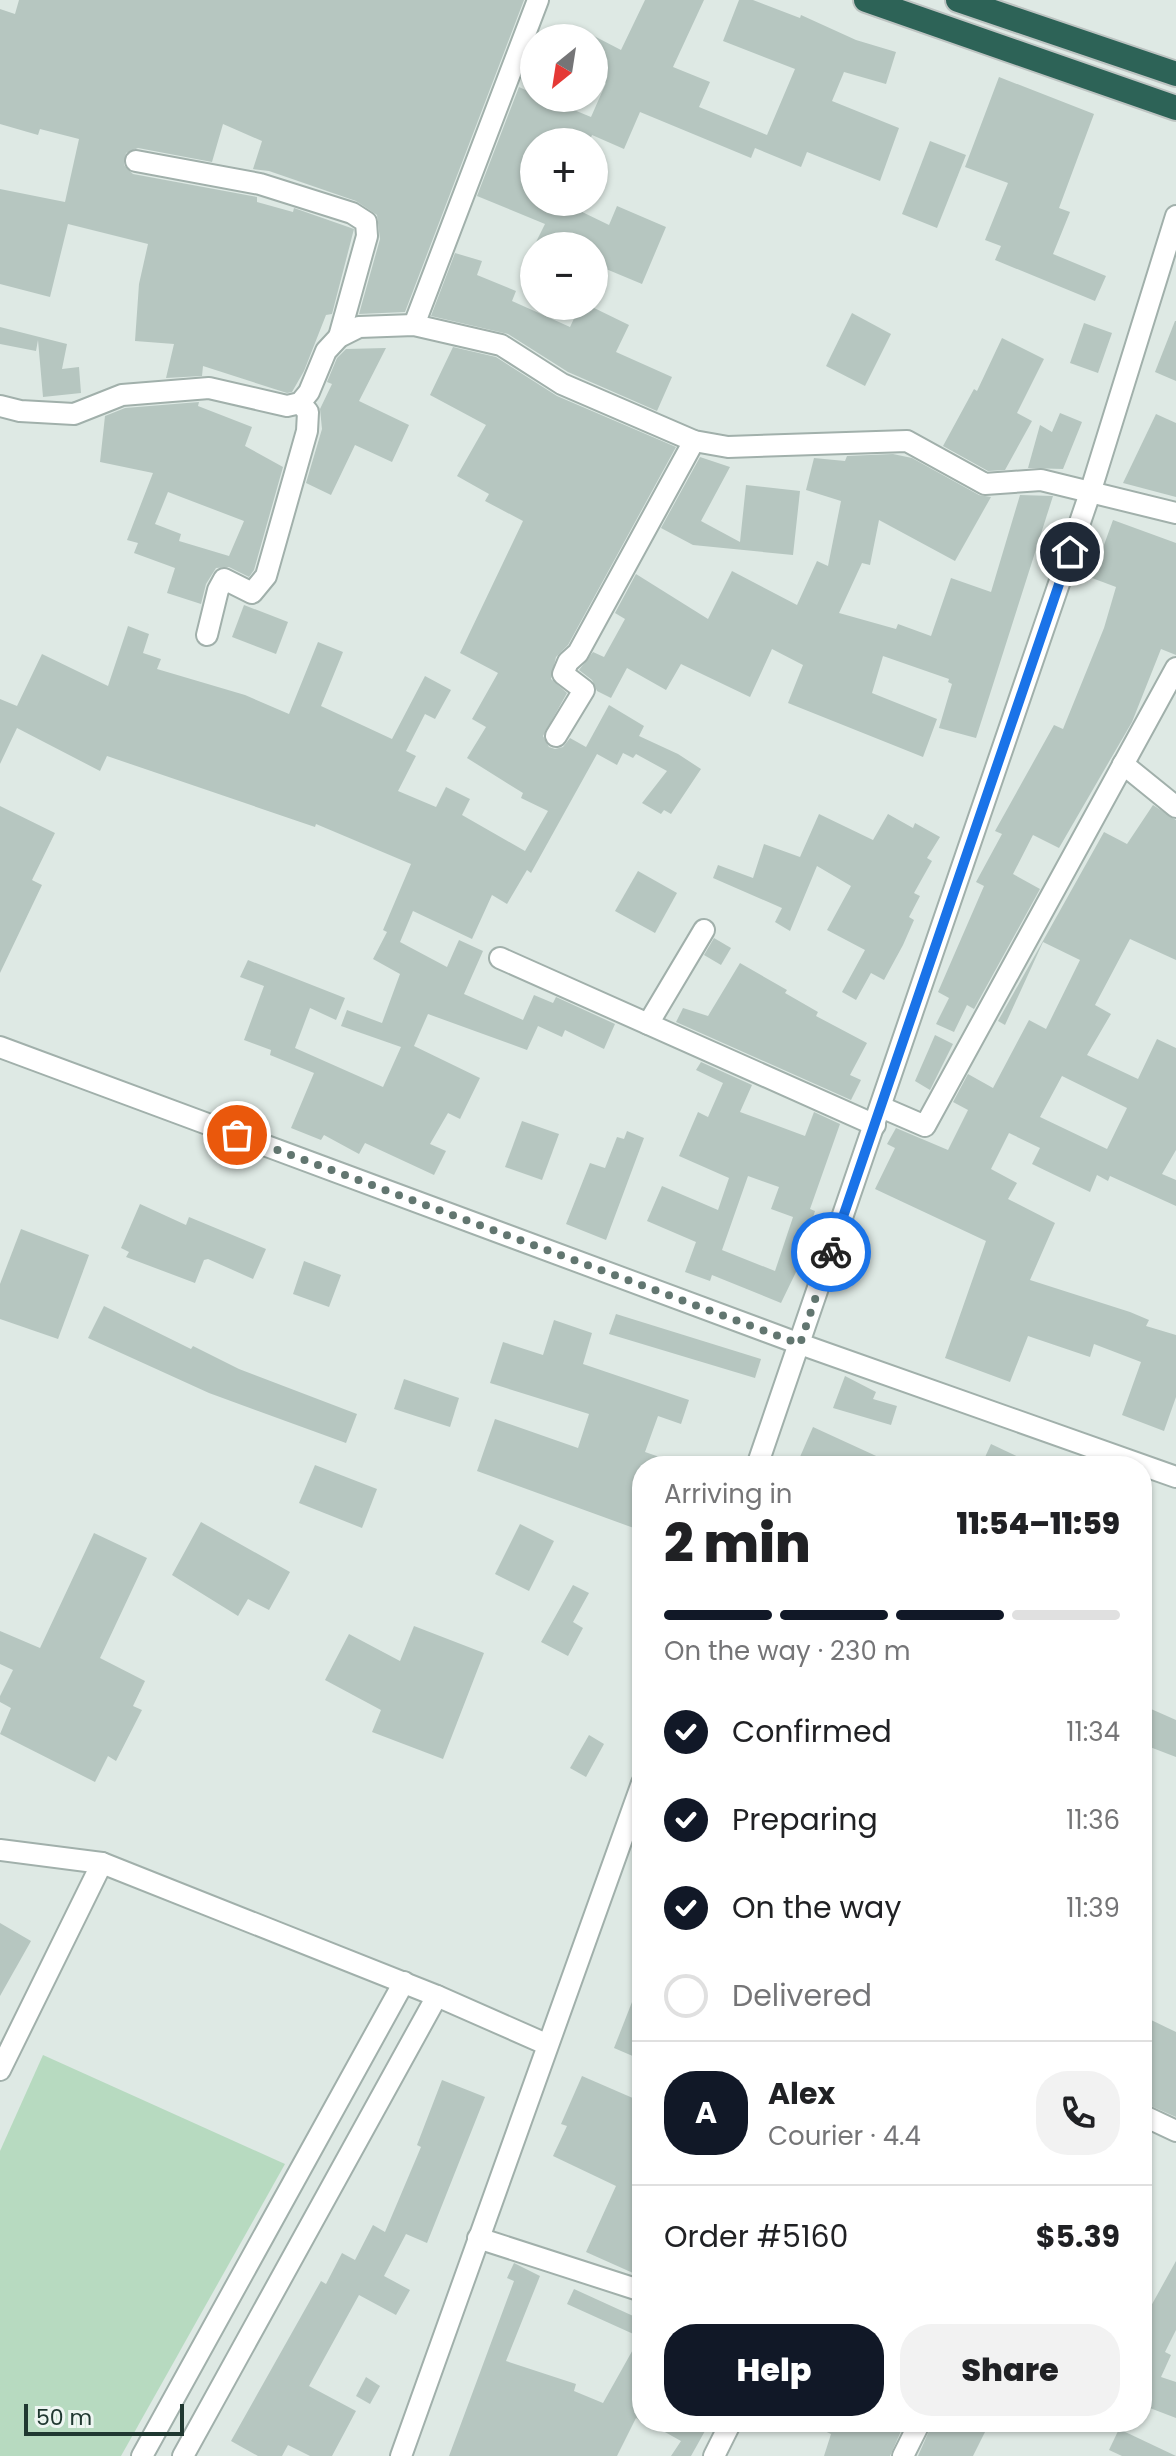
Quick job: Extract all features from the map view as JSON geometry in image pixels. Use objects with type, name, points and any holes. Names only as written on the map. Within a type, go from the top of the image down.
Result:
[{"type":"highway","points":[[866,0],[1176,108]]},
{"type":"highway","points":[[958,0],[1176,74]]},
{"type":"street","points":[[414,325],[538,0]]},
{"type":"street","points":[[136,161],[260,184],[352,213],[366,222],[367,236],[339,337]]},
{"type":"street","points":[[761,1456],[1090,493],[1176,216]]},
{"type":"street","points":[[0,406],[20,411],[74,414],[122,395],[209,388],[287,406],[300,403],[309,392],[326,351],[339,337],[359,327],[414,325],[501,345],[562,384],[694,441],[728,447],[907,441],[985,484],[1041,480],[1176,513]]},
{"type":"street","points":[[207,635],[218,590],[224,579],[252,593],[266,576],[307,431],[308,412],[300,403]]},
{"type":"street","points":[[556,736],[584,690],[563,674],[568,662],[578,653],[694,441]]},
{"type":"street","points":[[500,958],[648,1024],[878,1116],[925,1126],[1176,668]]},
{"type":"street","points":[[1123,764],[1176,807]]},
{"type":"street","points":[[648,1024],[704,930]]},
{"type":"street","points":[[0,1047],[800,1344],[1117,1456]]},
{"type":"street","points":[[1152,1469],[1176,1477]]},
{"type":"street","points":[[401,2456],[632,1810]]},
{"type":"street","points":[[0,1850],[102,1863],[404,1982],[546,2044]]},
{"type":"street","points":[[0,2070],[102,1863]]},
{"type":"street","points":[[142,2456],[404,1982]]},
{"type":"street","points":[[183,2456],[437,1996]]},
{"type":"street","points":[[1152,2120],[1176,2131]]},
{"type":"street","points":[[478,2238],[632,2288]]},
{"type":"street","points":[[714,2456],[726,2432]]},
{"type":"street","points":[[903,2456],[915,2432]]},
{"type":"green space","points":[[43,2055],[285,2164],[121,2456],[0,2456],[0,2151]]},
{"type":"building","points":[[19,0],[524,0],[405,312],[359,314],[380,239],[377,215],[356,201],[269,171],[253,169],[262,141],[223,124],[212,162],[138,148],[126,153],[124,165],[133,174],[257,197],[257,202],[293,212],[294,208],[354,229],[332,314],[326,315],[304,371],[292,392],[287,393],[203,366],[202,376],[166,378],[174,344],[135,341],[139,284],[148,244],[68,224],[50,297],[0,284],[0,189],[65,202],[79,139],[40,129],[38,135],[0,124],[0,9],[15,14]]},
{"type":"building","points":[[645,0],[704,0],[673,67],[710,82],[699,107],[767,135],[795,69],[723,41],[739,0],[753,0],[800,18],[801,15],[856,40],[896,52],[886,84],[844,72],[832,101],[899,128],[880,181],[807,152],[801,167],[755,148],[751,158],[640,112],[624,149],[608,142],[608,128],[520,128],[520,214],[477,196],[519,87],[520,112],[579,112],[591,117],[593,112],[608,112],[608,43],[621,50]]},
{"type":"building","points":[[999,77],[1094,114],[1059,208],[1070,212],[1053,254],[1106,276],[1095,301],[995,260],[1001,246],[985,240],[1008,183],[965,167]]},
{"type":"building","points":[[930,141],[966,155],[937,228],[902,214]]},
{"type":"building","points":[[617,206],[666,227],[642,284],[608,270],[608,232],[541,232],[545,224],[526,216],[590,216],[609,225]]},
{"type":"building","points":[[455,253],[482,261],[477,275],[516,291],[512,301],[520,305],[520,320],[554,320],[570,327],[573,320],[608,320],[608,315],[629,325],[616,352],[672,377],[657,411],[568,372],[508,334],[431,316]]},
{"type":"building","points":[[852,313],[891,334],[865,386],[826,366]]},
{"type":"building","points":[[1176,321],[1176,381],[1155,372]]},
{"type":"building","points":[[1084,323],[1112,333],[1098,373],[1070,363]]},
{"type":"building","points":[[0,327],[67,344],[62,369],[79,367],[81,393],[43,397],[38,340],[36,351],[0,344]]},
{"type":"building","points":[[1002,338],[1044,359],[1017,413],[1032,421],[1005,470],[988,471],[943,446],[974,389],[977,391]]},
{"type":"building","points":[[453,347],[496,357],[557,396],[676,447],[568,645],[556,657],[551,679],[567,693],[543,736],[549,747],[555,749],[563,747],[570,738],[586,747],[609,705],[644,726],[639,736],[678,754],[701,769],[671,814],[664,810],[661,814],[642,803],[667,771],[636,754],[633,758],[623,753],[617,765],[597,754],[531,873],[527,870],[507,904],[492,895],[472,939],[413,911],[400,942],[447,967],[459,940],[483,951],[464,994],[523,1020],[534,995],[553,1003],[556,997],[615,1024],[604,1049],[565,1030],[562,1037],[538,1026],[527,1050],[428,1014],[414,1046],[480,1078],[460,1119],[448,1113],[430,1144],[446,1151],[434,1175],[365,1143],[359,1154],[324,1135],[321,1140],[291,1128],[314,1073],[270,1055],[271,1050],[244,1040],[264,986],[240,977],[248,960],[345,998],[336,1020],[310,1008],[295,1048],[383,1087],[401,1047],[341,1026],[347,1010],[382,1023],[400,974],[373,959],[387,932],[383,930],[411,864],[316,824],[315,827],[107,756],[100,771],[17,728],[0,764],[0,699],[17,706],[42,654],[108,686],[128,626],[149,634],[143,653],[161,659],[157,669],[245,695],[289,714],[318,642],[343,652],[321,706],[392,739],[425,676],[451,690],[435,719],[425,714],[406,751],[416,756],[398,791],[436,807],[446,787],[470,799],[462,815],[525,851],[548,811],[521,798],[523,793],[467,758],[486,727],[472,719],[498,673],[460,653],[523,521],[485,501],[489,494],[457,476],[486,425],[430,395]]},
{"type":"building","points":[[386,348],[359,401],[409,425],[392,462],[355,445],[331,495],[306,483],[322,429],[320,409],[332,384],[327,382],[337,358],[346,349]]},
{"type":"building","points":[[199,402],[198,406],[252,427],[245,446],[283,467],[254,570],[249,577],[229,567],[216,568],[206,584],[201,604],[167,593],[175,568],[134,553],[138,543],[127,540],[153,473],[100,462],[105,416],[125,408]],"holes":[[[168,492],[244,521],[229,556],[179,541],[181,534],[155,524]]]},
{"type":"building","points":[[1060,413],[1082,422],[1063,469],[1028,468],[1040,425],[1052,432]]},
{"type":"building","points":[[1156,414],[1176,423],[1176,497],[1123,483]]},
{"type":"building","points":[[893,454],[912,458],[979,495],[991,497],[955,561],[879,520],[870,565],[862,563],[839,613],[896,629],[898,624],[931,636],[951,578],[991,592],[1020,495],[1053,496],[976,738],[939,728],[952,684],[948,682],[949,679],[883,656],[872,693],[937,719],[923,757],[788,703],[803,665],[772,649],[750,697],[681,664],[666,690],[627,668],[611,698],[597,691],[592,680],[579,670],[593,652],[604,657],[625,619],[615,613],[636,574],[708,619],[732,571],[797,605],[817,561],[828,566],[841,501],[806,490],[814,458],[845,461],[847,456]]},
{"type":"building","points":[[700,457],[730,467],[701,521],[740,542],[746,485],[800,491],[793,555],[693,545],[661,528]]},
{"type":"building","points":[[1113,520],[1176,543],[1176,655],[1161,649],[1132,722],[1059,848],[1033,835],[1013,874],[1040,889],[974,1009],[967,1005],[954,1032],[936,1024],[949,998],[938,992],[984,886],[976,882],[1002,834],[995,831],[1054,725],[1063,729],[1104,628],[1116,587],[1092,578]]},
{"type":"building","points":[[244,605],[288,622],[276,654],[232,637]]},
{"type":"building","points":[[1153,805],[1176,820],[1176,960],[1130,939],[1095,1005],[1111,1014],[1087,1055],[1138,1079],[1157,1039],[1176,1048],[1176,1150],[1162,1174],[1176,1180],[1176,1206],[1110,1176],[1108,1181],[1097,1175],[1090,1192],[1032,1164],[1040,1148],[1009,1133],[991,1169],[1017,1183],[1008,1199],[1055,1223],[1030,1280],[1130,1312],[1149,1320],[1146,1326],[1176,1335],[1176,1397],[1164,1431],[1122,1415],[1141,1362],[1094,1344],[1090,1357],[1028,1336],[1010,1382],[945,1358],[986,1241],[875,1189],[895,1148],[887,1144],[896,1128],[948,1150],[968,1110],[953,1102],[968,1074],[993,1088],[1029,1020],[1046,1029],[1080,960],[1043,942],[1005,1025],[998,1021],[1104,832],[1127,844]],"holes":[[[1062,1076],[1127,1108],[1107,1149],[1040,1117]]]},
{"type":"building","points":[[0,806],[55,833],[32,880],[42,885],[0,973]]},
{"type":"building","points":[[819,814],[873,840],[888,814],[913,828],[915,823],[940,837],[927,858],[932,861],[914,893],[920,896],[909,917],[914,920],[903,945],[884,980],[871,973],[856,1000],[842,992],[865,950],[827,930],[851,886],[817,866],[790,931],[775,922],[782,908],[713,878],[718,865],[753,878],[764,844],[800,857]]},
{"type":"building","points":[[638,871],[677,893],[655,933],[615,911]]},
{"type":"building","points":[[714,938],[731,948],[721,965],[704,955]]},
{"type":"building","points":[[740,963],[787,990],[785,993],[818,1012],[816,1016],[867,1043],[850,1075],[861,1080],[851,1100],[676,1022],[683,1008],[708,1016]]},
{"type":"building","points":[[935,1035],[953,1044],[930,1090],[915,1081]]},
{"type":"building","points":[[701,1062],[752,1085],[740,1112],[805,1136],[814,1112],[840,1124],[810,1209],[815,1211],[796,1272],[781,1303],[712,1275],[710,1281],[685,1272],[696,1242],[647,1221],[662,1186],[718,1210],[729,1178],[679,1156],[698,1112],[708,1117],[723,1083],[696,1070]],"holes":[[[748,1176],[779,1187],[771,1209],[793,1217],[775,1271],[722,1250]]]},
{"type":"building","points":[[522,1121],[559,1134],[542,1180],[505,1167]]},
{"type":"building","points":[[627,1131],[644,1138],[606,1240],[566,1224],[590,1163],[605,1168],[617,1137],[624,1139]]},
{"type":"building","points":[[140,1204],[186,1225],[189,1217],[266,1249],[253,1279],[208,1259],[204,1260],[195,1283],[126,1257],[129,1252],[121,1248]]},
{"type":"building","points":[[21,1229],[89,1255],[58,1339],[0,1319],[0,1284]]},
{"type":"building","points":[[304,1261],[341,1275],[329,1307],[293,1294]]},
{"type":"building","points":[[104,1306],[191,1349],[193,1346],[239,1369],[357,1414],[346,1443],[209,1393],[88,1338]]},
{"type":"building","points":[[616,1314],[761,1359],[755,1378],[609,1334]]},
{"type":"building","points":[[554,1320],[592,1333],[583,1364],[689,1400],[681,1424],[658,1416],[645,1452],[657,1456],[632,1456],[632,1527],[477,1471],[495,1419],[578,1448],[589,1414],[490,1383],[503,1342],[543,1355]]},
{"type":"building","points":[[845,1376],[876,1392],[873,1399],[897,1406],[891,1425],[833,1408]]},
{"type":"building","points":[[404,1379],[459,1398],[450,1427],[394,1409]]},
{"type":"building","points":[[813,1427],[876,1456],[800,1456]]},
{"type":"building","points":[[991,1444],[1017,1456],[986,1456]]},
{"type":"building","points":[[315,1465],[377,1489],[362,1528],[299,1503]]},
{"type":"building","points":[[201,1522],[290,1572],[269,1610],[248,1599],[238,1616],[172,1575]]},
{"type":"building","points":[[520,1524],[554,1541],[529,1591],[495,1574]]},
{"type":"building","points":[[94,1533],[147,1558],[100,1658],[145,1681],[133,1706],[142,1710],[116,1761],[108,1756],[95,1782],[0,1734],[11,1708],[0,1702],[0,1696],[13,1670],[0,1664],[0,1631],[40,1648]]},
{"type":"building","points":[[573,1585],[589,1593],[573,1622],[583,1628],[568,1656],[541,1642]]},
{"type":"building","points":[[414,1626],[484,1653],[443,1759],[372,1732],[381,1710],[325,1680],[349,1634],[400,1661]]},
{"type":"building","points":[[1152,1709],[1176,1720],[1176,1757],[1152,1748]]},
{"type":"building","points":[[589,1735],[604,1744],[586,1777],[570,1768]]},
{"type":"building","points":[[0,1923],[31,1941],[0,1996]]},
{"type":"building","points":[[632,2002],[632,2056],[614,2048]]},
{"type":"building","points":[[1152,2020],[1176,2032],[1176,2117],[1152,2106]]},
{"type":"building","points":[[582,2076],[632,2098],[632,2273],[586,2252],[616,2186],[553,2156],[567,2126],[561,2124]]},
{"type":"building","points":[[442,2080],[485,2097],[427,2243],[406,2234],[384,2276],[410,2290],[396,2315],[359,2295],[309,2386],[356,2411],[332,2456],[310,2456],[288,2445],[282,2456],[258,2456],[231,2441],[321,2281],[326,2284],[342,2253],[355,2260],[373,2225],[385,2232],[421,2147],[417,2145]]},
{"type":"building","points":[[1176,2261],[1176,2330],[1165,2352],[1171,2355],[1161,2377],[1176,2382],[1176,2418],[1152,2409],[1152,2304]]},
{"type":"building","points":[[514,2263],[540,2276],[506,2361],[576,2384],[574,2391],[603,2403],[632,2351],[632,2426],[617,2456],[449,2456],[514,2281],[507,2278]]},
{"type":"building","points":[[574,2289],[632,2315],[632,2333],[567,2304]]},
{"type":"building","points":[[366,2377],[380,2386],[370,2404],[356,2396]]},
{"type":"building","points":[[665,2432],[704,2432],[691,2456],[671,2456],[681,2441]]},
{"type":"building","points":[[827,2432],[901,2432],[890,2456],[824,2456],[831,2434]]},
{"type":"building","points":[[929,2432],[985,2432],[973,2456],[918,2456]]},
{"type":"building","points":[[1118,2432],[1125,2432],[1176,2456],[1122,2456],[1109,2450]]},
{"type":"way so far","points":[[237,1135],[800,1344],[831,1252]]},
{"type":"route","points":[[831,1252],[1070,552]]}]
